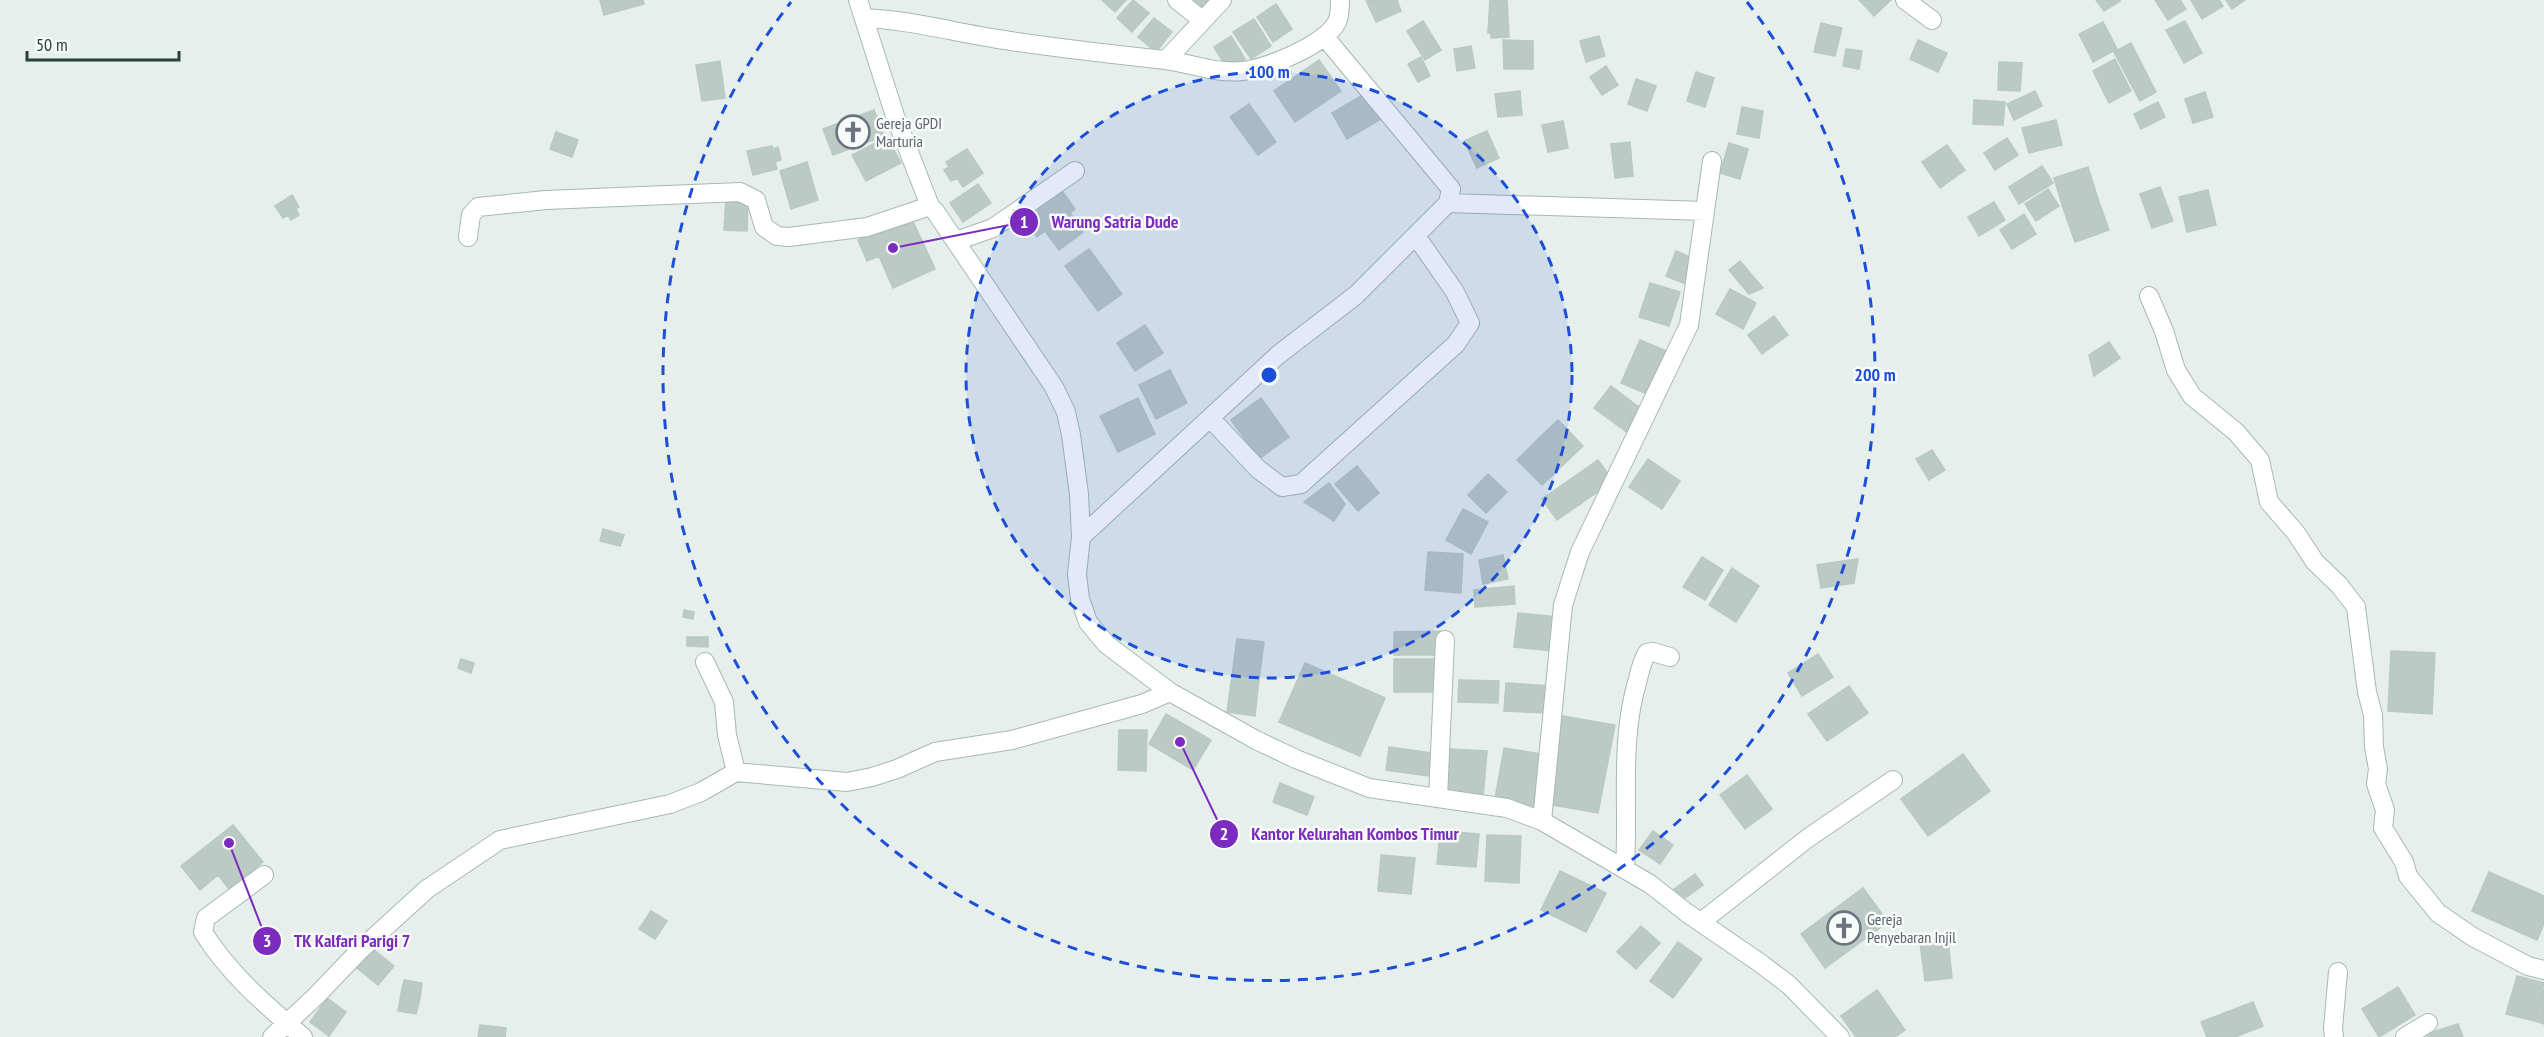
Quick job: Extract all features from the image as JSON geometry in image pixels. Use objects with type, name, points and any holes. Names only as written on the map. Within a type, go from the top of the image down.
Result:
[{"type":"street","points":[[858,0],[895,117],[930,206],[1054,387],[1066,412],[1077,482],[1081,537],[1077,574],[1080,599],[1088,622],[1106,644],[1170,692],[1256,740],[1343,778],[1370,788],[1507,808],[1542,822],[1625,868],[1790,985],[1840,1037]]},
{"type":"street","points":[[1177,0],[1202,20]]},
{"type":"street","points":[[1166,60],[1222,0]]},
{"type":"street","points":[[864,18],[912,22],[1017,42],[1131,58],[1166,60],[1228,72],[1248,71],[1310,46],[1324,36],[1337,21],[1340,0]]},
{"type":"street","points":[[1905,0],[1932,20]]},
{"type":"street","points":[[1081,537],[1278,355],[1356,295],[1449,203],[1450,189],[1324,36]]},
{"type":"street","points":[[1542,822],[1563,605],[1569,580],[1580,552],[1689,325],[1712,161]]},
{"type":"street","points":[[956,241],[993,228],[1075,171]]},
{"type":"street","points":[[468,237],[471,215],[478,207],[546,200],[740,192],[756,200],[764,227],[770,233],[789,237],[867,227],[930,206]]},
{"type":"street","points":[[1449,203],[1705,211]]},
{"type":"street","points":[[1210,418],[1258,469],[1281,487],[1301,484],[1456,344],[1470,323],[1455,292],[1416,236]]},
{"type":"street","points":[[2149,296],[2164,331],[2176,370],[2192,396],[2236,432],[2260,460],[2269,502],[2296,533],[2315,562],[2339,585],[2356,607],[2367,692],[2373,715],[2374,747],[2378,769],[2376,784],[2385,810],[2383,828],[2404,862],[2408,876],[2438,913],[2473,937],[2528,966],[2544,970]]},
{"type":"street","points":[[1438,798],[1445,640]]},
{"type":"street","points":[[1625,868],[1627,831],[1624,782],[1633,695],[1647,653],[1653,651],[1670,657]]},
{"type":"street","points":[[705,662],[724,702],[727,735],[736,772]]},
{"type":"street","points":[[272,1037],[360,950],[427,889],[500,840],[670,804],[701,792],[736,772],[847,782],[872,777],[935,752],[1012,740],[1142,704],[1170,692]]},
{"type":"street","points":[[1701,922],[1808,838],[1893,780]]},
{"type":"street","points":[[264,875],[206,918],[203,932],[213,949],[239,978],[303,1037]]},
{"type":"street","points":[[2334,1037],[2338,972]]},
{"type":"street","points":[[2405,1037],[2428,1023]]},
{"type":"building","points":[[600,0],[643,0],[644,4],[604,15]]},
{"type":"building","points":[[1102,0],[1126,0],[1115,12]]},
{"type":"building","points":[[1133,0],[1149,13],[1132,32],[1117,18]]},
{"type":"building","points":[[1192,0],[1219,0],[1205,13]]},
{"type":"building","points":[[1366,0],[1397,0],[1401,11],[1376,22]]},
{"type":"building","points":[[1490,0],[1507,0],[1509,37],[1491,38],[1491,33],[1488,33]]},
{"type":"building","points":[[1859,0],[1891,0],[1874,16]]},
{"type":"building","points":[[2096,0],[2119,0],[2120,1],[2104,11]]},
{"type":"building","points":[[2155,0],[2180,0],[2186,9],[2168,20]]},
{"type":"building","points":[[2191,0],[2219,0],[2223,6],[2202,19]]},
{"type":"building","points":[[2226,0],[2245,0],[2232,9]]},
{"type":"building","points":[[1276,4],[1292,29],[1273,42],[1257,17]]},
{"type":"building","points":[[1154,18],[1172,32],[1156,52],[1138,37]]},
{"type":"building","points":[[1254,19],[1271,46],[1251,59],[1233,32]]},
{"type":"building","points":[[1423,21],[1441,50],[1425,60],[1407,31]]},
{"type":"building","points":[[2185,21],[2202,53],[2184,63],[2166,30]]},
{"type":"building","points":[[2103,22],[2117,49],[2093,62],[2079,34]]},
{"type":"building","points":[[1821,23],[1842,28],[1835,56],[1814,52]]},
{"type":"building","points":[[1231,36],[1245,59],[1228,70],[1214,47]]},
{"type":"building","points":[[1599,36],[1605,56],[1586,62],[1580,41]]},
{"type":"building","points":[[1503,40],[1533,41],[1533,69],[1504,69]]},
{"type":"building","points":[[1918,40],[1947,53],[1938,72],[1910,59]]},
{"type":"building","points":[[2131,43],[2156,92],[2140,101],[2114,52]]},
{"type":"building","points":[[1471,46],[1475,68],[1457,71],[1454,49]]},
{"type":"building","points":[[1846,49],[1862,51],[1859,69],[1843,66]]},
{"type":"building","points":[[1421,57],[1430,76],[1418,82],[1408,64]]},
{"type":"building","points":[[2115,59],[2131,91],[2109,103],[2093,71]]},
{"type":"building","points":[[1319,60],[1341,91],[1295,122],[1274,91]]},
{"type":"building","points":[[720,61],[725,98],[702,101],[696,65]]},
{"type":"building","points":[[1999,62],[2022,63],[2020,91],[1998,90]]},
{"type":"building","points":[[1606,66],[1618,85],[1602,95],[1590,77]]},
{"type":"building","points":[[1696,72],[1714,78],[1705,107],[1687,101]]},
{"type":"building","points":[[1636,79],[1656,86],[1647,111],[1628,104]]},
{"type":"building","points":[[1520,91],[1522,115],[1498,117],[1495,94]]},
{"type":"building","points":[[2035,91],[2042,106],[2014,120],[2007,104]]},
{"type":"building","points":[[2205,92],[2213,117],[2193,123],[2185,99]]},
{"type":"building","points":[[1366,93],[1381,119],[1347,139],[1332,113]]},
{"type":"building","points":[[1974,100],[2005,102],[2003,125],[1973,124]]},
{"type":"building","points":[[2158,102],[2165,117],[2141,129],[2134,114]]},
{"type":"building","points":[[1249,104],[1276,142],[1258,155],[1230,117]]},
{"type":"building","points":[[1742,107],[1763,111],[1759,138],[1737,134]]},
{"type":"building","name":"Gereja GPDI Marturia","points":[[874,110],[884,136],[833,155],[823,129]]},
{"type":"building","points":[[2056,120],[2062,145],[2029,153],[2022,128]]},
{"type":"building","points":[[1563,121],[1568,148],[1548,152],[1542,125]]},
{"type":"building","points":[[1487,131],[1499,158],[1477,168],[1464,141]]},
{"type":"building","points":[[556,132],[578,140],[572,157],[550,149]]},
{"type":"building","points":[[887,137],[901,163],[866,181],[852,155]]},
{"type":"building","points":[[2007,138],[2018,155],[1995,170],[1984,153]]},
{"type":"building","points":[[1630,142],[1633,176],[1615,178],[1611,144]]},
{"type":"building","points":[[1729,143],[1748,149],[1740,179],[1720,173]]},
{"type":"building","points":[[1947,145],[1965,170],[1940,188],[1922,162]]},
{"type":"building","points":[[772,146],[773,149],[778,147],[781,160],[775,162],[777,169],[753,175],[747,151]]},
{"type":"building","points":[[967,149],[983,173],[963,187],[957,178],[951,181],[944,170],[949,167],[946,162]]},
{"type":"building","points":[[807,162],[818,200],[791,209],[780,171]]},
{"type":"building","points":[[2042,166],[2053,183],[2019,204],[2009,187]]},
{"type":"building","points":[[2088,167],[2098,199],[2064,211],[2054,178]]},
{"type":"building","points":[[978,184],[991,203],[963,222],[950,203]]},
{"type":"building","points":[[1058,185],[1075,209],[1070,213],[1083,232],[1059,250],[1045,231],[1037,237],[1020,213]]},
{"type":"building","points":[[2160,187],[2173,221],[2152,228],[2140,194]]},
{"type":"building","points":[[2048,189],[2059,206],[2036,221],[2025,204]]},
{"type":"building","points":[[2208,190],[2216,225],[2187,232],[2179,197]]},
{"type":"building","points":[[292,195],[299,207],[296,209],[299,215],[291,220],[288,215],[283,218],[275,206]]},
{"type":"building","points":[[726,196],[748,197],[747,231],[724,230]]},
{"type":"building","points":[[2098,199],[2109,230],[2075,242],[2064,211]]},
{"type":"building","points":[[1994,202],[2005,220],[1979,236],[1968,217]]},
{"type":"building","points":[[2024,214],[2036,234],[2012,249],[2000,230]]},
{"type":"building","points":[[911,217],[935,269],[893,288],[879,256],[867,261],[858,240]]},
{"type":"building","points":[[1089,249],[1122,294],[1098,311],[1065,266]]},
{"type":"building","points":[[1676,251],[1695,259],[1686,284],[1666,276]]},
{"type":"building","points":[[1740,261],[1763,288],[1749,294],[1729,270]]},
{"type":"building","points":[[1650,283],[1680,292],[1669,326],[1639,317]]},
{"type":"building","points":[[1730,289],[1756,303],[1743,329],[1716,314]]},
{"type":"building","points":[[1774,316],[1788,335],[1762,354],[1748,335]]},
{"type":"building","points":[[1145,325],[1163,353],[1135,371],[1117,343]]},
{"type":"building","points":[[1640,340],[1671,353],[1652,396],[1621,383]]},
{"type":"building","points":[[2109,342],[2120,358],[2094,376],[2089,355]]},
{"type":"building","points":[[1170,370],[1187,403],[1156,419],[1139,385]]},
{"type":"building","points":[[1611,386],[1644,411],[1628,433],[1594,408]]},
{"type":"building","points":[[1138,398],[1155,434],[1118,452],[1100,416]]},
{"type":"building","points":[[1261,398],[1289,437],[1259,459],[1231,420]]},
{"type":"building","points":[[1558,420],[1583,446],[1561,467],[1536,441]]},
{"type":"building","points":[[1536,441],[1561,467],[1542,485],[1517,460]]},
{"type":"building","points":[[1932,450],[1945,470],[1929,480],[1916,459]]},
{"type":"building","points":[[1648,459],[1680,481],[1662,509],[1629,487]]},
{"type":"building","points":[[1598,460],[1613,481],[1583,502],[1568,481]]},
{"type":"building","points":[[1357,466],[1379,493],[1358,511],[1335,484]]},
{"type":"building","points":[[1488,474],[1507,492],[1486,513],[1468,495]]},
{"type":"building","points":[[1568,481],[1583,502],[1557,520],[1542,499]]},
{"type":"building","points":[[1329,483],[1345,504],[1334,521],[1304,502]]},
{"type":"building","points":[[1463,509],[1488,522],[1471,554],[1446,540]]},
{"type":"building","points":[[603,529],[624,535],[620,546],[600,541]]},
{"type":"building","points":[[1428,552],[1463,554],[1461,593],[1425,590]]},
{"type":"building","points":[[1503,555],[1508,579],[1483,584],[1479,560]]},
{"type":"building","points":[[1702,557],[1723,570],[1705,600],[1683,587]]},
{"type":"building","points":[[1858,559],[1854,583],[1821,588],[1817,565]]},
{"type":"building","points":[[1732,568],[1759,586],[1736,622],[1709,605]]},
{"type":"building","points":[[1514,586],[1515,604],[1475,607],[1474,590]]},
{"type":"building","points":[[684,610],[694,612],[693,619],[683,617]]},
{"type":"building","points":[[1518,613],[1558,617],[1554,651],[1514,647]]},
{"type":"building","points":[[1441,631],[1441,655],[1394,655],[1394,632]]},
{"type":"building","points":[[687,637],[708,637],[708,647],[687,646]]},
{"type":"building","points":[[1237,639],[1264,642],[1259,679],[1232,676]]},
{"type":"building","points":[[2391,651],[2435,653],[2432,714],[2388,711]]},
{"type":"building","points":[[1818,654],[1833,677],[1802,696],[1788,673]]},
{"type":"building","points":[[461,659],[474,663],[471,673],[458,668]]},
{"type":"building","points":[[1394,659],[1434,659],[1434,692],[1394,692]]},
{"type":"building","points":[[1305,663],[1385,698],[1360,756],[1279,722]]},
{"type":"building","points":[[1232,676],[1259,679],[1255,716],[1227,712]]},
{"type":"building","points":[[1459,680],[1499,681],[1498,703],[1458,702]]},
{"type":"building","points":[[1506,683],[1551,686],[1549,713],[1504,711]]},
{"type":"building","points":[[1849,686],[1868,713],[1827,741],[1808,714]]},
{"type":"building","points":[[1166,714],[1211,740],[1193,770],[1149,744]]},
{"type":"building","points":[[1563,716],[1615,725],[1598,813],[1546,804]]},
{"type":"building","points":[[1119,730],[1147,730],[1146,771],[1118,770]]},
{"type":"building","points":[[1389,747],[1431,753],[1428,776],[1386,770]]},
{"type":"building","points":[[1504,748],[1542,754],[1533,806],[1495,799]]},
{"type":"building","points":[[1450,749],[1487,751],[1483,797],[1447,795]]},
{"type":"building","points":[[1963,754],[1990,791],[1928,836],[1901,799]]},
{"type":"building","points":[[1747,775],[1772,809],[1745,829],[1720,795]]},
{"type":"building","points":[[1280,783],[1314,797],[1307,815],[1273,802]]},
{"type":"building","points":[[233,825],[263,862],[229,889],[218,875],[200,890],[181,866]]},
{"type":"building","points":[[1440,831],[1479,834],[1476,867],[1437,864]]},
{"type":"building","points":[[1653,831],[1673,845],[1660,864],[1639,850]]},
{"type":"building","points":[[1487,835],[1521,836],[1519,883],[1485,881]]},
{"type":"building","points":[[1381,855],[1415,858],[1411,894],[1378,891]]},
{"type":"building","points":[[1560,871],[1606,893],[1586,932],[1541,910]]},
{"type":"building","points":[[2489,872],[2544,896],[2544,924],[2537,940],[2472,911]]},
{"type":"building","points":[[1695,874],[1703,885],[1681,901],[1673,890]]},
{"type":"building","name":"Gereja Penyebaran Injil","points":[[1863,888],[1888,922],[1825,968],[1801,934]]},
{"type":"building","points":[[651,911],[667,921],[655,939],[639,929]]},
{"type":"building","points":[[1641,926],[1660,943],[1636,969],[1617,952]]},
{"type":"building","points":[[1948,940],[1952,978],[1925,981],[1920,943]]},
{"type":"building","points":[[1678,942],[1702,959],[1673,998],[1650,981]]},
{"type":"building","points":[[368,945],[394,966],[378,985],[352,964]]},
{"type":"building","points":[[2517,976],[2544,983],[2535,1021],[2506,1014]]},
{"type":"building","points":[[404,980],[422,983],[420,998],[401,994]]},
{"type":"building","points":[[2398,987],[2415,1015],[2379,1037],[2362,1009]]},
{"type":"building","points":[[2544,989],[2544,1024],[2535,1021]]},
{"type":"building","points":[[1877,990],[1905,1030],[1895,1037],[1856,1037],[1841,1016]]},
{"type":"building","points":[[401,994],[420,998],[416,1014],[398,1011]]},
{"type":"building","points":[[327,998],[346,1012],[329,1036],[310,1022]]},
{"type":"building","points":[[2253,1002],[2263,1026],[2235,1037],[2207,1037],[2201,1022]]},
{"type":"building","points":[[2458,1024],[2463,1037],[2428,1037],[2427,1034]]},
{"type":"building","points":[[480,1025],[506,1028],[505,1037],[478,1037]]},
{"type":"place","name":"Gereja GPDI Marturia","points":[[853,132]]},
{"type":"place","name":"Warung Satria Dude","points":[[893,248]]},
{"type":"place","name":"Kantor Kelurahan Kombos Timur","points":[[1180,742]]},
{"type":"place","name":"TK Kalfari Parigi 7","points":[[229,843]]},
{"type":"place","name":"Gereja Penyebaran Injil","points":[[1844,928]]}]
